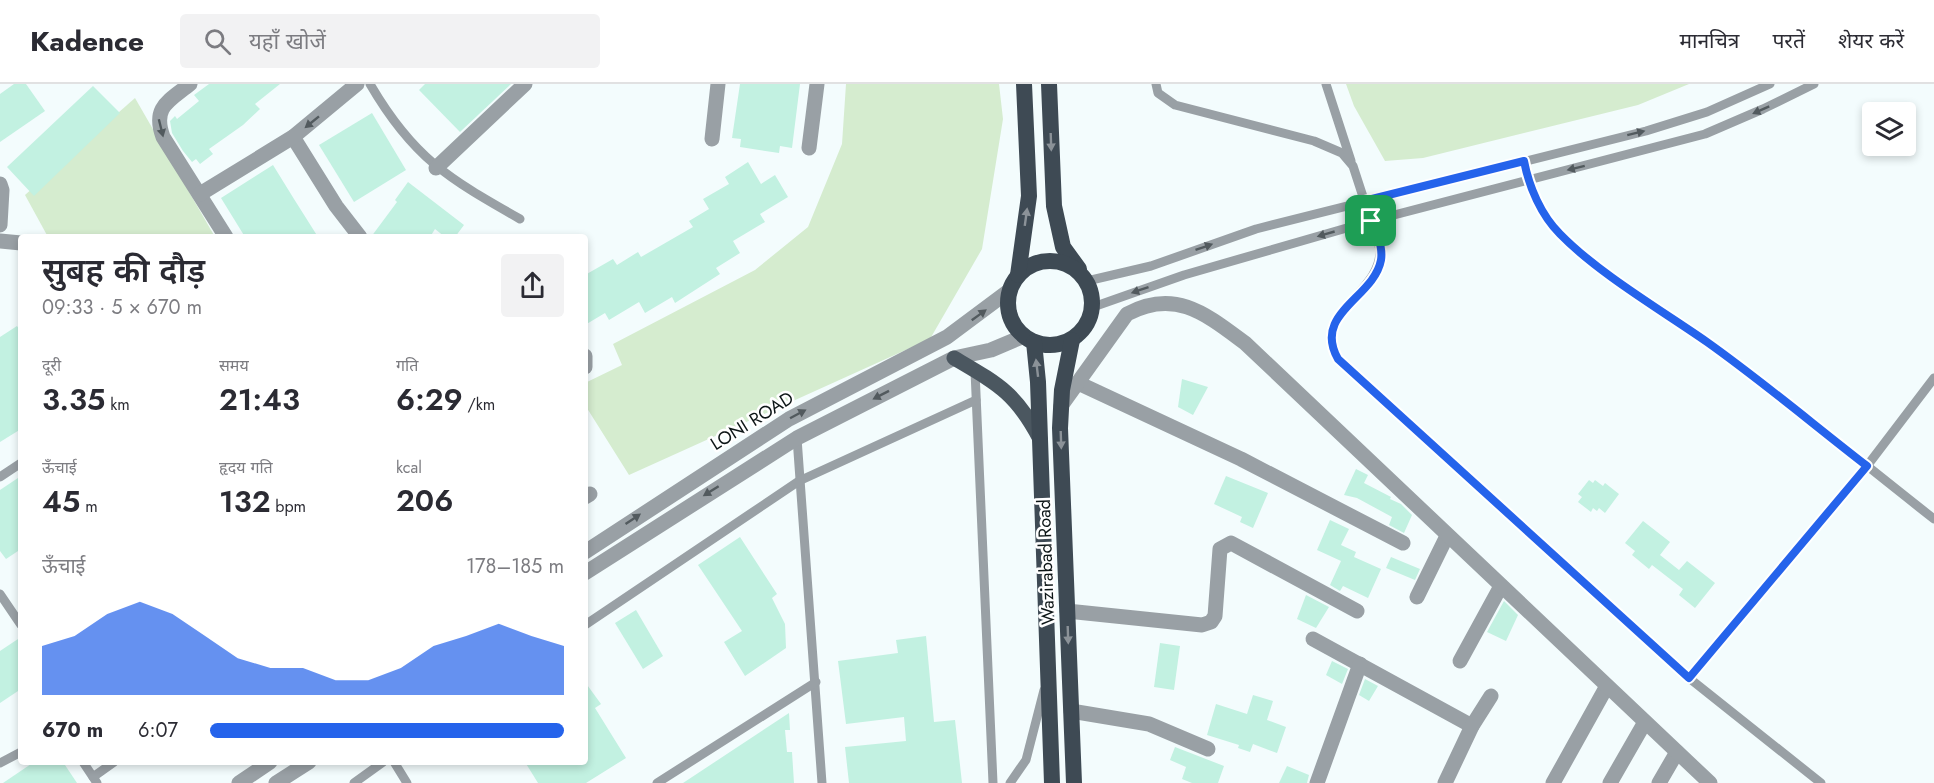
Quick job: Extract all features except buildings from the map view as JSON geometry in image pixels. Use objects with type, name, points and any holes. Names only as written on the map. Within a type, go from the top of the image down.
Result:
[{"type":"highway","points":[[1024,84],[1029,196],[1018,274],[1010,290],[1008,307],[1011,319],[1029,339],[1046,346],[1071,340],[1084,329],[1093,307],[1084,277],[1063,247],[1054,206],[1049,84]]},
{"type":"highway","points":[[1018,274],[1032,264],[1049,260],[1067,263],[1084,277]]},
{"type":"highway","name":"Wazirabad Road","points":[[1029,339],[1040,440],[1052,783]]},
{"type":"highway","name":"Wazirabad Road","points":[[1071,340],[1061,406],[1074,783]]},
{"type":"main road","points":[[954,358],[1008,393],[1024,410],[1040,440]]},
{"type":"street","points":[[190,84],[164,104],[159,113],[158,124],[163,137],[224,234]]},
{"type":"street","points":[[200,194],[293,137],[357,84]]},
{"type":"street","points":[[436,168],[525,84]]},
{"type":"street","points":[[712,139],[718,84]]},
{"type":"street","points":[[809,148],[817,84]]},
{"type":"street","points":[[293,137],[336,206],[358,234]]},
{"type":"street","points":[[0,184],[0,225]]},
{"type":"street","points":[[0,241],[18,243]]},
{"type":"street","name":"LONI ROAD","points":[[588,550],[789,418],[947,337],[1010,290]]},
{"type":"street","points":[[1061,406],[1127,314],[1143,306],[1160,302],[1190,308],[1219,324],[1245,343],[1710,783]]},
{"type":"street","name":"LONI ROAD","points":[[588,571],[797,438],[954,358],[991,351],[1029,339]]},
{"type":"street","points":[[1078,383],[1241,459],[1403,543]]},
{"type":"street","points":[[675,492],[684,508]]},
{"type":"street","points":[[1417,597],[1447,536]]},
{"type":"street","points":[[1067,611],[1202,625],[1210,622],[1215,616],[1220,549],[1231,543],[1357,611]]},
{"type":"street","points":[[1460,661],[1501,586]]},
{"type":"street","points":[[1313,639],[1472,726]]},
{"type":"street","points":[[1317,783],[1360,664]]},
{"type":"street","points":[[1553,783],[1606,686]]},
{"type":"street","points":[[1445,783],[1472,726],[1491,696]]},
{"type":"street","points":[[1071,711],[1149,724],[1208,749]]},
{"type":"street","points":[[1610,783],[1645,722]]},
{"type":"street","points":[[1659,783],[1677,752]]},
{"type":"street","points":[[239,783],[266,765]]},
{"type":"street","points":[[276,783],[304,765]]},
{"type":"lane","points":[[370,84],[402,132],[436,168],[453,181],[520,219]]},
{"type":"lane","points":[[1156,84],[1158,93],[1175,105],[1330,146],[1342,153],[1353,166]]},
{"type":"lane","points":[[1326,84],[1380,249],[1381,260],[1374,274],[1337,319],[1331,332],[1331,346],[1338,359],[1689,678],[1821,783]]},
{"type":"lane","points":[[1084,277],[1151,266],[1256,229],[1646,131],[1707,112],[1770,84]]},
{"type":"lane","points":[[1093,307],[1184,275],[1371,221],[1705,134],[1763,110],[1814,84]]},
{"type":"lane","points":[[1524,161],[1528,180],[1542,210],[1558,232],[1583,254],[1713,346],[1934,519]]},
{"type":"lane","points":[[975,371],[993,783]]},
{"type":"lane","points":[[1689,678],[1867,466],[1934,378]]},
{"type":"lane","points":[[588,623],[799,481],[976,400]]},
{"type":"lane","points":[[797,438],[822,783]]},
{"type":"lane","points":[[0,477],[18,466]]},
{"type":"lane","points":[[0,594],[18,621]]},
{"type":"lane","points":[[1010,783],[1026,760],[1048,671]]},
{"type":"lane","points":[[657,783],[816,682]]},
{"type":"lane","points":[[0,763],[18,754]]},
{"type":"lane","points":[[85,765],[95,780],[111,765]]},
{"type":"lane","points":[[354,783],[379,765]]},
{"type":"lane","points":[[396,765],[407,783]]},
{"type":"green space","points":[[846,84],[999,84],[1003,119],[982,249],[930,339],[629,475],[588,410],[588,382],[622,365],[613,344],[755,270],[808,227],[842,144]]},
{"type":"green space","points":[[1346,84],[1689,84],[1638,105],[1423,158],[1385,161],[1354,106]]},
{"type":"green space","points":[[135,98],[213,234],[46,234],[25,195]]},
{"type":"route","points":[[1524,161],[1528,180],[1542,210],[1558,232],[1583,254],[1713,346],[1867,466],[1689,678],[1338,359],[1331,346],[1331,332],[1337,319],[1374,274],[1381,260],[1371,221],[1364,201],[1524,161]]}]
